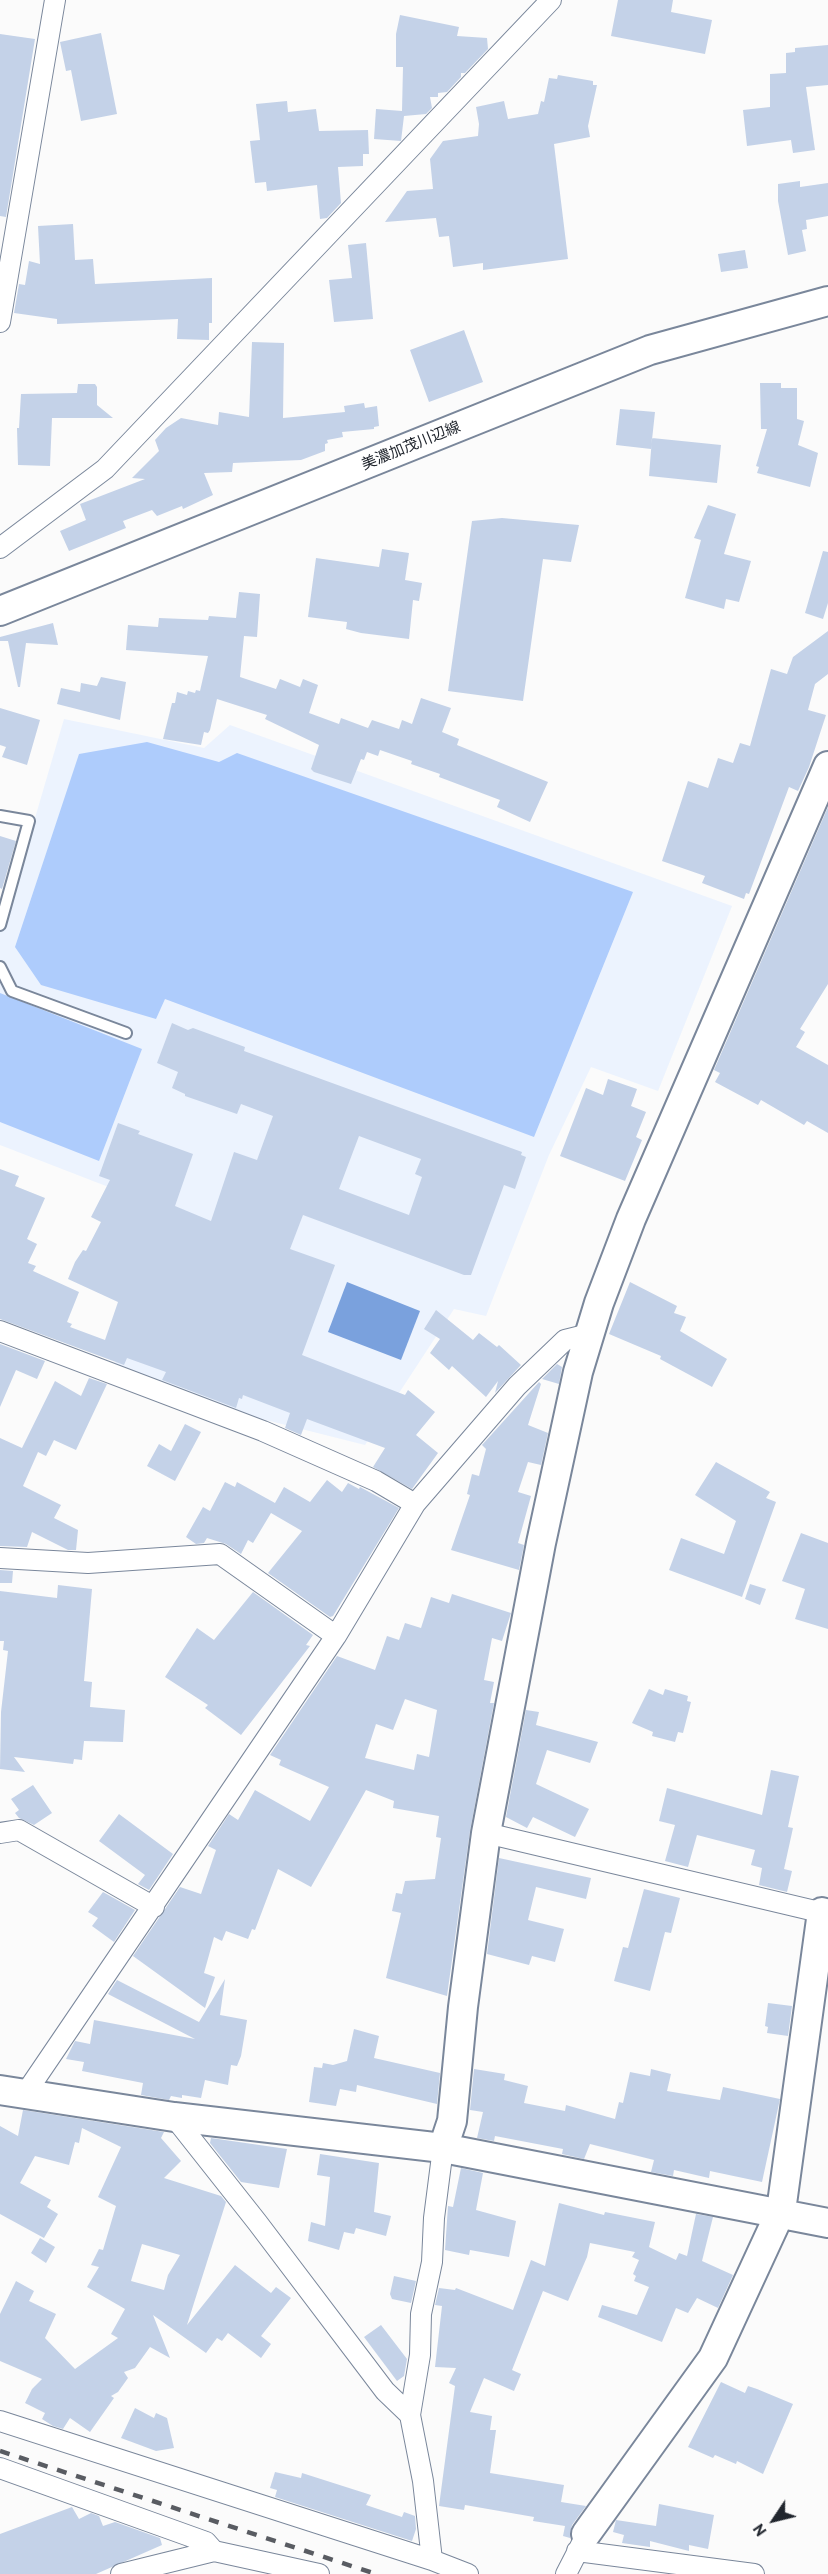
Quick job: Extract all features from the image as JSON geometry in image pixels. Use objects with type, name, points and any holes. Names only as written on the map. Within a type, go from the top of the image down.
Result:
[{"type":"street","points":[[0,322],[55,0]]},
{"type":"street","points":[[0,548],[105,469],[551,0]]},
{"type":"street","name":"美濃加茂川辺線","points":[[0,611],[650,350],[828,301]]},
{"type":"street","points":[[432,2560],[423,2481],[410,2415],[420,2355],[421,2314],[432,2262],[434,2218],[443,2148],[452,2121],[463,2007],[486,1833],[541,1543],[578,1372],[589,1334],[631,1219],[828,766]]},
{"type":"street","points":[[0,1331],[263,1431],[376,1481],[415,1504]]},
{"type":"street","points":[[589,1334],[565,1340],[517,1386],[415,1504],[336,1636],[154,1906],[13,2092],[174,2117],[443,2148],[781,2211],[828,2223]]},
{"type":"street","points":[[0,1558],[88,1563],[220,1554],[336,1636]]},
{"type":"street","points":[[0,1833],[19,1830],[154,1906]]},
{"type":"street","points":[[486,1833],[825,1913],[781,2211],[713,2358],[582,2542],[567,2574]]},
{"type":"street","points":[[174,2117],[385,2391],[410,2415]]},
{"type":"street","points":[[0,2421],[432,2560],[468,2574]]},
{"type":"street","points":[[0,2468],[206,2542],[214,2551]]},
{"type":"street","points":[[582,2542],[754,2574]]},
{"type":"street","points":[[122,2574],[214,2551],[319,2574]]},
{"type":"lane","points":[[0,816],[29,821],[0,925]]},
{"type":"lane","points":[[0,967],[12,991],[126,1033]]},
{"type":"shaded area","points":[[64,719],[204,748],[230,725],[732,906],[658,1091],[591,1067],[549,1155],[486,1316],[454,1309],[365,1445],[242,1414],[114,1366],[168,1210],[0,1145],[0,919],[35,818]]},
{"type":"shaded area","points":[[147,742],[219,762],[237,753],[633,892],[534,1137],[165,999],[156,1019],[41,985],[15,947],[79,754]]},
{"type":"shaded area","points":[[0,993],[142,1049],[99,1161],[0,1122]]},
{"type":"shaded area","points":[[347,1282],[420,1311],[401,1360],[328,1332]]},
{"type":"building","points":[[618,0],[673,0],[671,12],[712,20],[705,54],[611,36]]},
{"type":"building","points":[[400,15],[459,27],[457,36],[487,38],[488,49],[465,73],[461,73],[461,77],[447,92],[438,93],[438,97],[430,97],[432,108],[426,114],[404,116],[401,141],[374,139],[376,109],[402,111],[403,67],[396,67],[396,34]]},
{"type":"building","points":[[101,33],[117,114],[81,121],[71,70],[66,71],[60,42]]},
{"type":"building","points":[[0,34],[35,39],[6,217],[0,216]]},
{"type":"building","points":[[828,45],[828,85],[806,87],[815,150],[793,153],[791,140],[747,146],[743,110],[770,107],[770,74],[786,73],[786,53],[795,52],[795,48]]},
{"type":"building","points":[[558,75],[593,81],[593,85],[597,85],[588,126],[590,137],[554,144],[568,259],[483,270],[483,263],[453,267],[449,236],[439,237],[436,218],[385,222],[407,191],[433,189],[430,159],[443,141],[478,136],[479,124],[476,107],[504,101],[508,119],[538,114],[541,101],[544,102],[549,78],[557,79]]},
{"type":"building","points":[[287,101],[288,112],[316,109],[319,131],[368,130],[369,154],[363,154],[363,166],[338,167],[341,203],[327,218],[320,219],[317,185],[267,191],[266,182],[255,183],[250,141],[260,140],[256,104]]},
{"type":"building","points":[[800,181],[800,187],[828,183],[828,216],[806,220],[807,229],[802,230],[806,251],[788,255],[778,201],[778,184]]},
{"type":"building","points":[[73,224],[75,260],[93,259],[95,284],[212,278],[212,323],[209,323],[209,340],[177,339],[178,319],[57,324],[57,319],[14,313],[19,284],[25,285],[29,261],[40,264],[38,226]]},
{"type":"building","points":[[366,243],[373,319],[334,322],[329,280],[352,278],[348,245]]},
{"type":"building","points":[[745,250],[748,268],[721,272],[718,254]]},
{"type":"building","points":[[464,330],[483,382],[429,402],[410,350]]},
{"type":"building","points":[[252,342],[284,343],[283,418],[345,412],[344,406],[364,403],[365,408],[377,406],[379,426],[374,429],[342,432],[343,437],[327,440],[325,451],[301,460],[233,463],[232,472],[204,473],[213,495],[183,509],[182,506],[157,516],[152,510],[123,521],[126,528],[69,551],[60,531],[86,520],[80,504],[145,479],[132,478],[159,451],[155,440],[166,428],[181,418],[218,425],[219,412],[249,417]]},
{"type":"building","points":[[760,383],[781,383],[781,388],[797,388],[797,419],[804,421],[798,445],[818,453],[810,487],[757,473],[759,467],[756,466],[767,429],[761,429]]},
{"type":"building","points":[[78,384],[95,384],[97,405],[113,418],[52,418],[50,466],[18,465],[17,428],[19,428],[21,394],[77,393]]},
{"type":"building","points":[[620,409],[655,412],[651,449],[616,445]]},
{"type":"building","points":[[652,438],[721,445],[717,483],[649,476]]},
{"type":"building","points":[[708,505],[736,514],[724,554],[751,561],[739,602],[726,599],[724,609],[685,598],[701,540],[694,538]]},
{"type":"building","points":[[502,518],[579,525],[571,562],[543,559],[523,701],[448,691],[472,521]]},
{"type":"building","points":[[382,549],[409,553],[405,580],[422,583],[419,601],[413,600],[409,639],[361,633],[346,629],[347,622],[308,617],[316,558],[379,567]]},
{"type":"building","points":[[823,551],[828,552],[828,603],[823,619],[805,613]]},
{"type":"building","points":[[239,592],[260,594],[257,637],[244,636],[240,677],[276,689],[280,679],[300,687],[303,679],[318,685],[309,713],[339,724],[341,718],[368,728],[372,720],[399,729],[402,720],[412,724],[421,698],[451,708],[442,732],[459,739],[457,745],[548,782],[530,822],[497,807],[500,800],[439,777],[440,774],[411,764],[412,761],[380,750],[378,756],[367,752],[364,760],[361,759],[351,784],[314,772],[311,769],[319,745],[265,719],[267,715],[217,699],[210,730],[208,733],[204,732],[201,745],[163,739],[177,692],[187,695],[188,691],[195,693],[196,690],[200,691],[208,656],[126,650],[128,625],[158,627],[159,618],[208,620],[209,616],[236,618]]},
{"type":"building","points":[[53,623],[58,645],[26,643],[20,687],[18,687],[8,641],[0,641],[0,637]]},
{"type":"building","points":[[828,631],[828,674],[815,684],[808,710],[826,715],[809,767],[798,791],[789,787],[749,894],[746,893],[744,899],[702,883],[705,876],[662,861],[688,781],[708,788],[718,758],[733,763],[740,743],[750,746],[771,669],[787,674],[793,657]]},
{"type":"building","points":[[101,677],[126,682],[120,720],[57,704],[61,688],[80,692],[81,683],[97,686]]},
{"type":"building","points":[[0,708],[40,720],[27,765],[2,757],[6,747],[0,745]]},
{"type":"building","points":[[828,807],[828,984],[800,1029],[805,1032],[796,1047],[828,1065],[828,1133],[807,1121],[804,1125],[761,1100],[758,1105],[715,1082],[720,1073],[714,1070]]},
{"type":"building","points":[[0,836],[16,841],[2,889],[0,888]]},
{"type":"building","points":[[172,1023],[188,1030],[193,1028],[245,1047],[244,1051],[522,1152],[521,1155],[526,1157],[515,1189],[504,1185],[471,1275],[464,1275],[303,1215],[290,1249],[335,1265],[302,1355],[405,1395],[408,1390],[435,1412],[416,1435],[438,1453],[412,1489],[373,1467],[385,1448],[307,1419],[301,1435],[285,1428],[290,1413],[243,1395],[242,1399],[239,1398],[236,1408],[162,1380],[166,1372],[127,1358],[124,1365],[0,1319],[0,1169],[19,1176],[15,1186],[45,1198],[27,1239],[37,1244],[28,1263],[36,1266],[33,1271],[79,1292],[67,1322],[72,1324],[70,1327],[105,1340],[118,1302],[68,1279],[75,1262],[83,1250],[86,1251],[101,1222],[91,1217],[110,1180],[99,1176],[118,1123],[140,1131],[138,1134],[193,1154],[175,1206],[211,1221],[234,1152],[257,1160],[273,1116],[241,1104],[237,1114],[185,1096],[172,1088],[178,1072],[157,1063]],"holes":[[[359,1136],[421,1159],[415,1174],[422,1177],[409,1215],[339,1189]]]},
{"type":"building","points":[[608,1079],[637,1089],[631,1106],[646,1112],[636,1137],[642,1140],[625,1181],[560,1156],[586,1088],[603,1095]]},
{"type":"building","points":[[630,1282],[677,1306],[674,1313],[686,1317],[680,1331],[727,1359],[712,1387],[660,1359],[661,1356],[609,1334]]},
{"type":"building","points":[[436,1310],[473,1340],[479,1333],[497,1347],[499,1345],[521,1365],[495,1393],[498,1381],[486,1397],[452,1366],[449,1370],[430,1353],[440,1339],[424,1329]]},
{"type":"building","points":[[0,1344],[45,1361],[37,1379],[16,1370],[0,1407]]},
{"type":"building","points":[[557,1364],[562,1367],[559,1384],[542,1379]]},
{"type":"building","points":[[89,1378],[107,1384],[76,1450],[54,1440],[46,1456],[38,1452],[23,1486],[61,1505],[54,1518],[78,1530],[76,1550],[68,1550],[32,1532],[27,1547],[0,1546],[0,1438],[22,1448],[55,1381],[81,1396]]},
{"type":"building","points":[[539,1382],[541,1384],[528,1425],[548,1433],[541,1465],[528,1462],[518,1492],[531,1496],[518,1543],[524,1545],[519,1570],[451,1550],[470,1495],[467,1494],[472,1474],[479,1476],[486,1449],[482,1445]]},
{"type":"building","points":[[185,1424],[201,1432],[175,1481],[147,1466],[159,1444],[171,1451]]},
{"type":"building","points":[[716,1462],[770,1492],[766,1498],[776,1502],[742,1597],[669,1570],[681,1538],[724,1554],[736,1521],[695,1495]]},
{"type":"building","points":[[327,1480],[342,1492],[348,1483],[399,1508],[333,1616],[330,1617],[268,1573],[302,1531],[271,1513],[253,1543],[248,1540],[241,1554],[226,1544],[207,1538],[204,1543],[196,1544],[186,1537],[203,1507],[210,1511],[225,1482],[235,1487],[237,1482],[275,1503],[284,1487],[310,1502]]},
{"type":"building","points":[[801,1533],[828,1543],[828,1629],[795,1619],[805,1589],[782,1581]]},
{"type":"building","points":[[0,1570],[13,1571],[12,1583],[0,1583]]},
{"type":"building","points":[[750,1584],[766,1589],[760,1605],[745,1599]]},
{"type":"building","points":[[58,1585],[92,1589],[84,1681],[92,1682],[90,1707],[125,1710],[123,1742],[84,1741],[82,1760],[74,1759],[73,1764],[14,1757],[25,1772],[0,1769],[1,1712],[8,1651],[3,1650],[4,1641],[0,1641],[0,1591],[57,1598]]},
{"type":"building","points":[[253,1592],[313,1635],[306,1645],[310,1646],[241,1735],[205,1708],[208,1705],[165,1677],[197,1628],[214,1640]]},
{"type":"building","points":[[452,1594],[511,1613],[502,1641],[492,1638],[484,1680],[494,1682],[490,1703],[494,1703],[470,1831],[447,1996],[386,1978],[401,1913],[392,1911],[396,1893],[402,1894],[405,1881],[435,1879],[441,1838],[436,1837],[439,1816],[393,1808],[394,1801],[366,1790],[311,1887],[278,1869],[255,1930],[252,1929],[248,1939],[226,1931],[222,1941],[214,1937],[204,1973],[215,1977],[205,2008],[133,1956],[180,1887],[201,1894],[216,1850],[208,1846],[229,1814],[238,1820],[255,1790],[310,1821],[329,1787],[279,1765],[281,1760],[270,1755],[337,1656],[375,1670],[387,1636],[399,1640],[405,1623],[421,1628],[431,1597],[449,1603]],"holes":[[[405,1699],[437,1710],[429,1757],[417,1754],[414,1770],[365,1758],[376,1724],[393,1730]]]},
{"type":"building","points":[[649,1689],[663,1695],[665,1689],[688,1696],[687,1701],[691,1702],[683,1733],[678,1732],[675,1742],[652,1736],[653,1732],[632,1723]]},
{"type":"building","points":[[526,1710],[539,1712],[536,1725],[598,1742],[590,1763],[547,1750],[536,1784],[589,1809],[575,1837],[533,1817],[527,1828],[506,1817]]},
{"type":"building","points":[[771,1770],[799,1776],[788,1827],[793,1828],[784,1869],[792,1871],[787,1892],[759,1885],[762,1868],[751,1865],[755,1850],[697,1835],[688,1867],[665,1861],[675,1825],[659,1821],[667,1788],[762,1815]]},
{"type":"building","points":[[33,1785],[52,1813],[34,1825],[19,1818],[15,1813],[19,1810],[11,1799]]},
{"type":"building","points":[[119,1814],[173,1854],[149,1890],[138,1884],[145,1875],[99,1841]]},
{"type":"building","points":[[499,1858],[591,1878],[586,1899],[536,1887],[528,1920],[564,1929],[555,1962],[532,1956],[529,1965],[487,1954]]},
{"type":"building","points":[[644,1889],[680,1898],[671,1933],[665,1932],[650,1991],[614,1981],[623,1947],[628,1948]]},
{"type":"building","points":[[103,1892],[135,1910],[114,1942],[92,1926],[98,1918],[88,1912]]},
{"type":"building","points":[[225,1979],[220,2015],[247,2020],[241,2056],[237,2066],[231,2065],[228,2085],[205,2080],[201,2098],[182,2095],[182,2098],[171,2096],[169,2100],[141,2095],[143,2083],[82,2071],[84,2062],[66,2059],[75,2041],[90,2044],[94,2020],[195,2039],[108,1994],[117,1980],[199,2022]]},
{"type":"building","points":[[768,2003],[792,2006],[788,2036],[767,2033],[768,2027],[765,2026]]},
{"type":"building","points":[[354,2029],[379,2036],[374,2058],[440,2073],[437,2104],[357,2085],[356,2092],[340,2089],[336,2106],[309,2102],[314,2067],[322,2068],[323,2063],[333,2065],[347,2061]]},
{"type":"building","points":[[474,2069],[505,2074],[504,2080],[528,2086],[524,2103],[565,2111],[566,2105],[615,2119],[619,2102],[623,2103],[630,2072],[650,2076],[651,2069],[671,2074],[667,2091],[720,2100],[723,2087],[780,2099],[762,2182],[710,2171],[709,2178],[674,2170],[673,2176],[651,2172],[654,2160],[590,2144],[584,2159],[562,2154],[563,2149],[495,2136],[494,2141],[477,2138],[483,2112],[470,2110]]},
{"type":"building","points":[[23,2110],[164,2132],[161,2138],[181,2161],[164,2178],[221,2196],[226,2202],[187,2325],[235,2265],[271,2293],[276,2287],[291,2298],[261,2336],[271,2344],[261,2358],[228,2333],[222,2341],[217,2338],[206,2353],[153,2315],[170,2358],[150,2347],[135,2368],[124,2372],[128,2378],[118,2392],[111,2396],[114,2398],[90,2432],[70,2418],[63,2429],[42,2419],[45,2413],[25,2403],[32,2389],[42,2379],[0,2361],[0,2314],[16,2281],[34,2291],[29,2301],[56,2314],[45,2338],[75,2369],[118,2338],[111,2334],[125,2309],[87,2287],[99,2267],[91,2265],[99,2249],[103,2250],[116,2206],[98,2197],[121,2147],[82,2128],[79,2143],[75,2142],[69,2165],[35,2156],[20,2183],[51,2200],[47,2207],[58,2214],[44,2238],[0,2214],[0,2126],[18,2136]],"holes":[[[142,2244],[180,2255],[168,2275],[164,2290],[131,2281]]]},
{"type":"building","points":[[211,2138],[287,2149],[279,2188],[241,2182],[210,2143]]},
{"type":"building","points":[[320,2154],[379,2163],[374,2212],[391,2216],[386,2236],[356,2228],[354,2234],[344,2232],[339,2250],[308,2241],[311,2222],[325,2226],[330,2177],[317,2175]]},
{"type":"building","points":[[461,2168],[483,2173],[476,2210],[516,2221],[509,2257],[470,2250],[469,2255],[445,2250],[448,2206],[453,2207]]},
{"type":"building","points":[[559,2203],[604,2215],[605,2212],[655,2222],[649,2247],[676,2260],[679,2253],[687,2256],[696,2214],[713,2217],[702,2261],[733,2275],[718,2308],[697,2298],[688,2313],[676,2308],[662,2342],[598,2317],[602,2305],[637,2315],[649,2287],[634,2281],[636,2276],[633,2274],[639,2260],[632,2257],[635,2252],[590,2243],[587,2257],[568,2301],[543,2291],[512,2370],[521,2374],[514,2391],[484,2378],[470,2412],[492,2416],[490,2430],[496,2430],[490,2473],[564,2485],[561,2502],[586,2506],[572,2525],[570,2538],[563,2536],[565,2526],[533,2521],[534,2517],[465,2505],[464,2510],[439,2506],[455,2386],[449,2383],[456,2368],[435,2367],[442,2306],[435,2305],[439,2288],[455,2290],[456,2288],[513,2310],[531,2260],[545,2266]]},
{"type":"building","points":[[40,2238],[55,2247],[46,2263],[31,2253]]},
{"type":"building","points":[[394,2276],[416,2281],[411,2303],[392,2299],[390,2294]]},
{"type":"building","points":[[381,2325],[407,2359],[404,2376],[397,2381],[364,2337]]},
{"type":"building","points":[[721,2382],[745,2393],[748,2386],[793,2404],[763,2474],[737,2461],[736,2464],[715,2455],[713,2458],[688,2447]]},
{"type":"building","points":[[135,2408],[154,2418],[156,2413],[167,2418],[174,2448],[156,2451],[121,2438]]},
{"type":"building","points":[[275,2472],[301,2478],[302,2473],[371,2495],[366,2505],[402,2517],[404,2512],[415,2516],[416,2529],[412,2541],[275,2497],[277,2490],[270,2488]]},
{"type":"building","points":[[659,2504],[714,2515],[708,2549],[689,2545],[689,2551],[650,2541],[650,2547],[622,2543],[624,2535],[613,2532],[616,2520],[656,2526]]},
{"type":"building","points":[[72,2507],[79,2519],[91,2513],[99,2516],[103,2526],[115,2522],[160,2538],[162,2545],[96,2574],[0,2574],[0,2534]]},
{"type":"railway","points":[[0,2451],[376,2574]]}]
